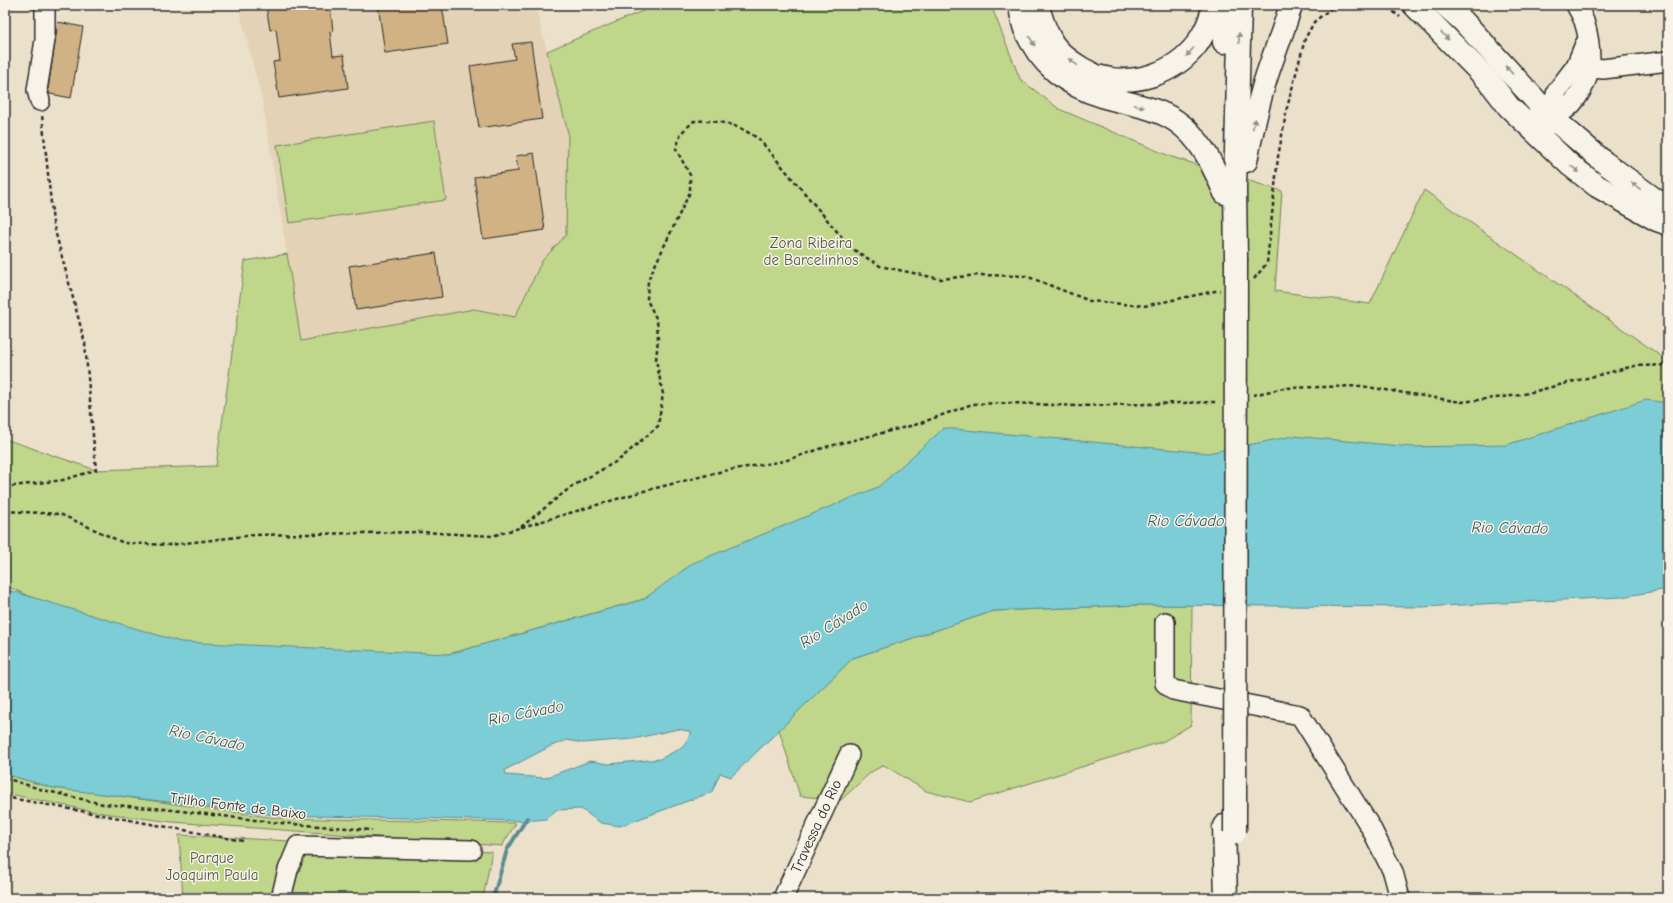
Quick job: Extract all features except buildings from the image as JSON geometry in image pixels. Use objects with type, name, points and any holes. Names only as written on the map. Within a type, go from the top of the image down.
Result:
[{"type":"main road","points":[[1020,5],[1025,28],[1040,56],[1058,74],[1077,87],[1101,96],[1149,108],[1176,121],[1201,144],[1230,190]]},
{"type":"main road","points":[[1038,5],[1043,24],[1054,46],[1073,63],[1096,76],[1123,80],[1153,77],[1175,65],[1188,55],[1200,38],[1212,15],[1213,5]]},
{"type":"main road","points":[[1224,5],[1230,190],[1229,829],[1226,898]]},
{"type":"main road","points":[[1230,190],[1240,5]]},
{"type":"main road","points":[[1230,190],[1245,168],[1251,135],[1267,76],[1288,15],[1303,5]]},
{"type":"main road","points":[[1445,5],[1463,21],[1550,116],[1585,147],[1668,209]]},
{"type":"main road","points":[[1414,6],[1489,81],[1509,107],[1570,165],[1597,186],[1657,220],[1668,224]]},
{"type":"main road","points":[[1229,829],[1236,898]]},
{"type":"street","points":[[40,101],[37,90],[45,40],[45,5]]},
{"type":"street","points":[[1489,81],[1509,96],[1529,115],[1550,116],[1565,110],[1573,103],[1583,86],[1582,67],[1588,37],[1584,20],[1576,5]]},
{"type":"street","points":[[1535,99],[1557,91],[1582,67],[1603,69],[1668,61]]},
{"type":"street","points":[[1550,146],[1550,116],[1557,91]]},
{"type":"street","points":[[1573,103],[1575,124],[1585,147]]},
{"type":"street","points":[[1165,622],[1165,683],[1172,690],[1300,716],[1371,828],[1393,872],[1400,898]]},
{"type":"street","name":"Travessa do Rio","points":[[783,898],[849,755]]},
{"type":"street","points":[[281,898],[288,870],[298,846],[471,850]]},
{"type":"path","points":[[1251,283],[1267,263],[1278,157],[1287,108],[1305,39],[1314,22],[1335,5]]},
{"type":"path","points":[[5,487],[63,480],[96,470],[85,343],[53,223],[40,101]]},
{"type":"path","points":[[521,527],[571,487],[619,460],[658,426],[663,394],[656,360],[658,339],[656,320],[647,300],[648,280],[690,192],[690,176],[676,149],[681,133],[694,121],[712,120],[740,127],[759,139],[851,248],[880,266],[941,279],[978,275],[1026,276],[1090,302],[1144,306],[1221,290]]},
{"type":"path","points":[[1250,396],[1284,388],[1361,386],[1461,402],[1520,395],[1634,366],[1668,365]]},
{"type":"path","points":[[5,511],[60,514],[124,543],[169,545],[254,535],[421,532],[492,536],[644,491],[723,471],[784,461],[826,447],[918,424],[972,404],[1012,403],[1077,406],[1215,402]]},
{"type":"path","name":"Trilho Fonte de Baixo","points":[[5,778],[43,790],[102,804],[164,809],[280,823],[377,831]]},
{"type":"path","points":[[5,797],[243,841]]},
{"type":"shaded area","points":[[238,5],[535,5],[568,133],[570,225],[566,236],[542,261],[515,317],[474,309],[301,341],[263,104]]},
{"type":"green space","name":"Zona Ribeira de Barcelinhos","points":[[652,5],[991,5],[1020,79],[1059,109],[1172,157],[1282,191],[1275,291],[1370,304],[1424,190],[1668,361],[1668,434],[644,599],[449,654],[183,669],[5,585],[5,439],[96,470],[216,466],[245,261],[287,254],[301,341],[474,309],[515,317],[542,261],[566,235],[568,133],[547,51],[652,7]]},
{"type":"green space","points":[[434,121],[446,200],[289,223],[277,145]]},
{"type":"green space","points":[[1139,605],[1192,605],[1191,725],[1164,741],[970,802],[926,791],[884,765],[871,772],[841,800],[800,796],[779,730],[853,658],[994,611]]},
{"type":"green space","points":[[5,774],[53,788],[276,818],[516,823],[502,846],[172,822],[95,812],[5,793]]},
{"type":"green space","name":"Parque Joaquim Paula","points":[[179,835],[492,852],[484,893],[480,898],[183,898]]},
{"type":"water","name":"Rio Cávado","points":[[1646,400],[1668,403],[1668,589],[1621,597],[1422,607],[1139,605],[994,611],[853,658],[731,777],[720,773],[712,792],[620,826],[601,823],[581,809],[556,810],[546,819],[525,821],[275,815],[53,788],[5,774],[5,589],[181,642],[449,654],[644,599],[693,563],[878,487],[944,428],[1208,453],[1293,436],[1412,447],[1506,445]],"holes":[[[678,729],[692,732],[683,747],[660,759],[608,764],[590,761],[545,778],[506,775],[505,770],[551,746],[567,740],[582,743],[633,739]]]},
{"type":"waterway","points":[[493,898],[507,850],[527,818]]}]
